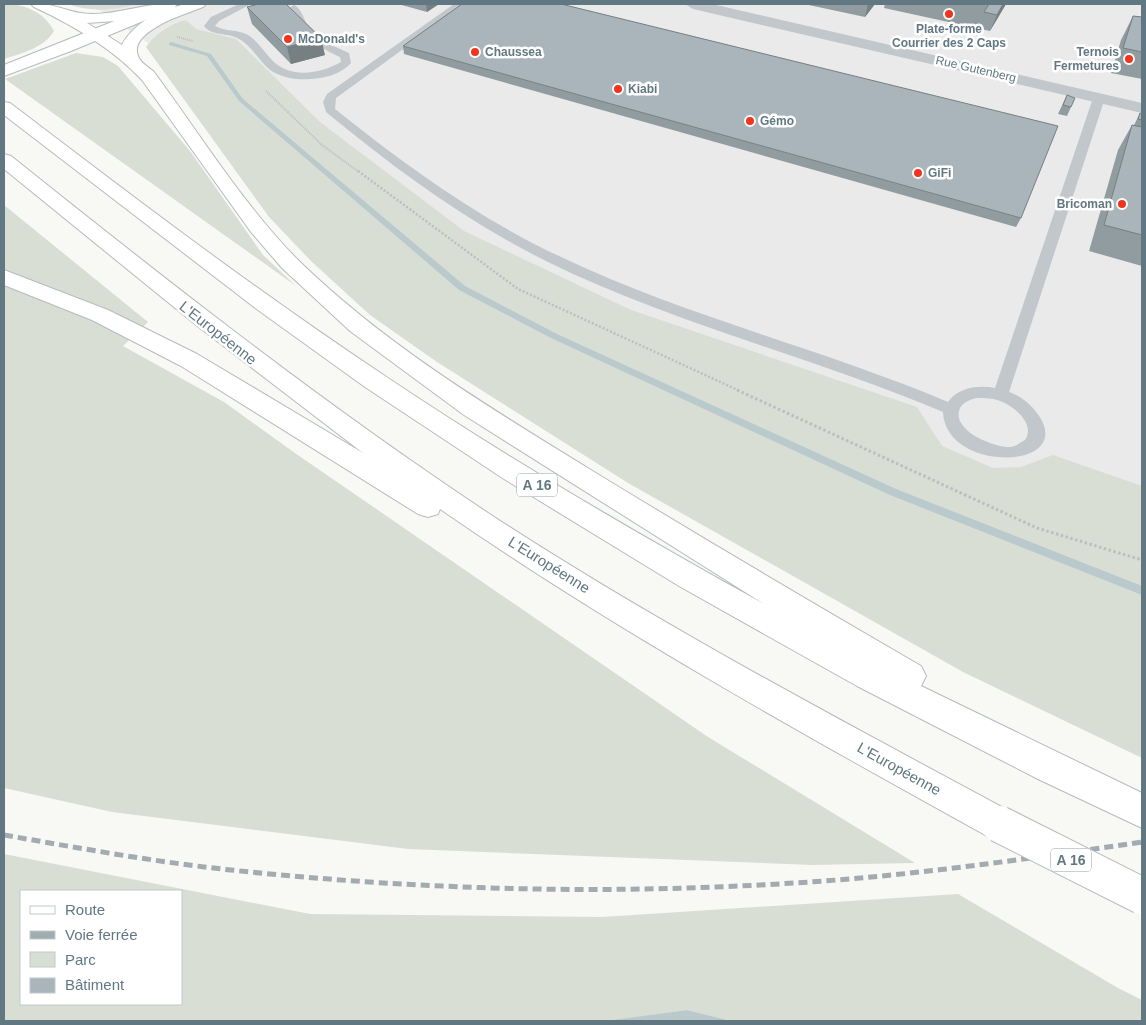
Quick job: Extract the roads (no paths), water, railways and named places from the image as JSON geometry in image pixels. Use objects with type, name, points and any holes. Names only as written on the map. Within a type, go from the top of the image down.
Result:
[{"type":"main road","points":[[39,4],[64,15],[131,58],[148,76],[276,250],[322,296],[395,356],[506,430],[694,547],[1111,796]]},
{"type":"main road","points":[[64,15],[111,18],[167,7],[198,4]]},
{"type":"main road","points":[[4,71],[98,37],[167,7]]},
{"type":"main road","points":[[131,58],[129,50],[136,36],[167,7]]},
{"type":"main road","name":"A 16","points":[[4,108],[234,284],[429,418],[513,471],[744,607],[867,674],[1142,811]]},
{"type":"main road","name":"L'Européenne","points":[[4,160],[268,372],[410,474],[510,541],[709,663],[999,824],[1142,896]]},
{"type":"main road","points":[[4,278],[64,299],[155,342],[282,415],[408,495],[449,516],[510,541]]},
{"type":"street","name":"Rue Gutenberg","points":[[692,4],[1142,108]]},
{"type":"street","name":"Rue Gutenberg","points":[[724,4],[1142,100]]},
{"type":"lane","points":[[246,4],[215,19],[209,26],[216,30],[244,37],[272,67],[286,74],[323,73],[346,63],[345,55],[323,47],[310,36],[299,23],[294,8]]},
{"type":"lane","points":[[460,4],[331,96],[329,102],[330,110],[380,151],[438,192],[498,229],[554,259],[663,305],[815,357],[950,408]]},
{"type":"lane","points":[[1000,394],[1099,98]]},
{"type":"lane","points":[[987,392],[1000,394],[1024,408],[1037,426],[1037,436],[1032,444],[1022,450],[1009,453],[994,452],[965,439],[950,419],[950,408],[955,401],[968,393],[987,392]]},
{"type":"waterway","points":[[171,44],[209,55],[241,100],[462,288],[554,336],[893,492],[1142,591]]},
{"type":"railway","points":[[4,835],[174,863],[301,877],[442,886],[583,889],[724,887],[838,880],[968,866],[1142,842]]},
{"type":"place","name":"Plate-forme Courrier des 2 Caps","points":[[949,14]]},
{"type":"place","name":"McDonald's","points":[[288,39]]},
{"type":"place","name":"Chaussea","points":[[475,52]]},
{"type":"place","name":"Ternois Fermetures","points":[[1129,59]]},
{"type":"place","name":"Kiabi","points":[[618,89]]},
{"type":"place","name":"Gémo","points":[[750,121]]},
{"type":"place","name":"GiFi","points":[[918,173]]},
{"type":"place","name":"Bricoman","points":[[1122,204]]}]
